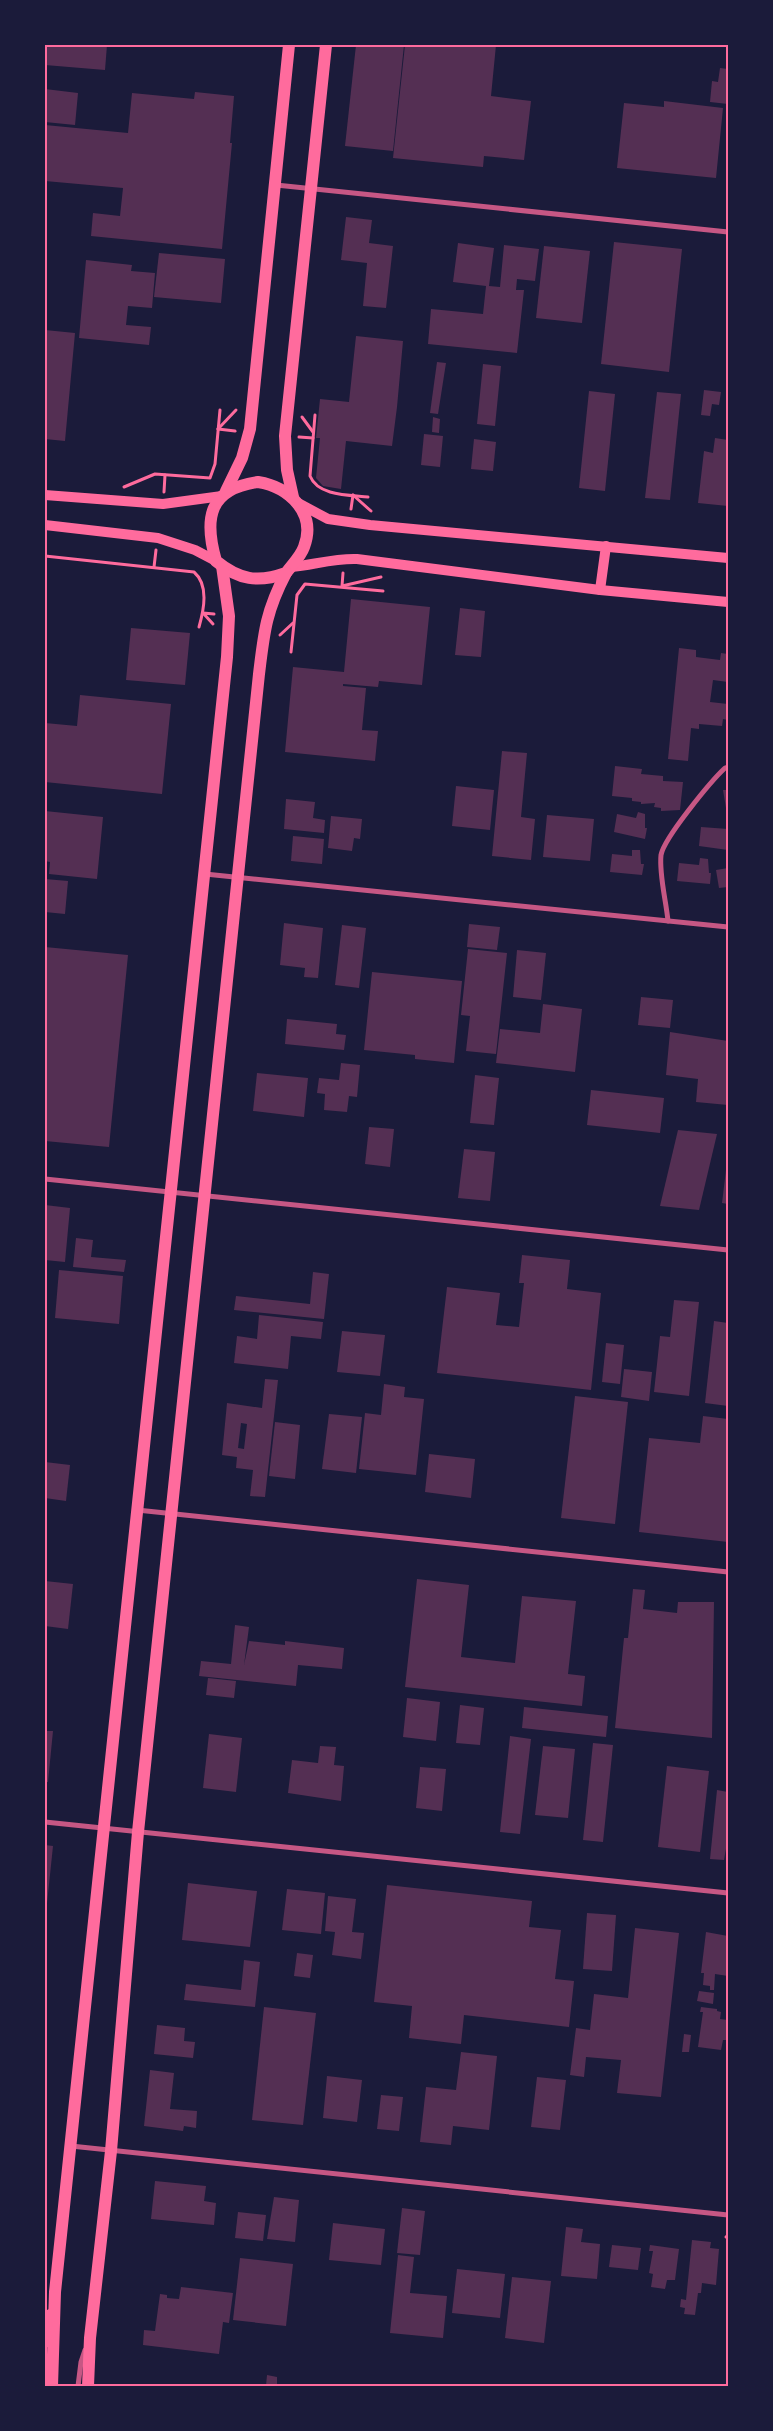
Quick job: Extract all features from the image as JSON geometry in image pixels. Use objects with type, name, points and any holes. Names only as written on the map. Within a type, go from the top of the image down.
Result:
[{"type":"highway","points":[[52,2385],[55,2292],[230,616],[219,563],[209,531],[211,518],[242,458],[250,432],[289,45]]},
{"type":"highway","points":[[88,2386],[90,2338],[110,2151],[138,1832],[266,620],[273,597],[304,548],[307,536],[306,522],[296,500],[286,461],[285,436],[326,45]]},
{"type":"highway","points":[[224,494],[244,484],[258,482],[272,484],[296,500]]},
{"type":"highway","points":[[219,563],[244,578],[256,579],[289,570]]},
{"type":"main road","points":[[45,495],[163,504],[224,494]]},
{"type":"main road","points":[[296,500],[328,519],[349,523],[728,558]]},
{"type":"main road","points":[[45,525],[158,538],[188,548],[219,563]]},
{"type":"main road","points":[[600,590],[606,546]]},
{"type":"main road","points":[[289,570],[345,559],[404,564],[600,590],[728,602]]},
{"type":"main road","points":[[45,2343],[55,2292]]},
{"type":"street","points":[[275,185],[728,232]]},
{"type":"street","points":[[668,921],[661,863],[664,846],[714,778],[724,768],[728,767]]},
{"type":"street","points":[[204,874],[728,927]]},
{"type":"street","points":[[45,1179],[728,1250]]},
{"type":"street","points":[[137,1510],[728,1572]]},
{"type":"street","points":[[45,1822],[728,1893]]},
{"type":"street","points":[[71,2146],[728,2216]]},
{"type":"street","points":[[78,2386],[80,2362],[90,2338]]},
{"type":"path","points":[[144,478],[155,474],[210,478],[213,472],[220,410]]},
{"type":"path","points":[[218,429],[234,412]]},
{"type":"path","points":[[315,414],[310,476],[312,481],[321,489],[368,497]]},
{"type":"path","points":[[302,416],[313,433]]},
{"type":"path","points":[[218,429],[250,432]]},
{"type":"path","points":[[285,436],[313,438]]},
{"type":"path","points":[[163,504],[165,475]]},
{"type":"path","points":[[353,495],[366,506]]},
{"type":"path","points":[[349,523],[353,495]]},
{"type":"path","points":[[154,567],[158,538]]},
{"type":"path","points":[[45,556],[188,570],[198,576],[204,594],[200,627]]},
{"type":"path","points":[[342,586],[345,559]]},
{"type":"path","points":[[342,586],[384,576]]},
{"type":"path","points":[[291,652],[297,595],[305,584],[383,591]]},
{"type":"path","points":[[203,614],[230,616]]},
{"type":"path","points":[[203,614],[214,625]]},
{"type":"path","points":[[266,620],[294,622]]},
{"type":"path","points":[[277,642],[281,633],[294,622]]},
{"type":"building","points":[[45,45],[107,45],[105,70],[45,65]]},
{"type":"building","points":[[356,45],[404,45],[393,151],[345,146]]},
{"type":"building","points":[[405,45],[496,45],[491,96],[531,101],[524,160],[484,156],[483,167],[393,158]]},
{"type":"building","points":[[720,68],[728,69],[728,104],[710,102],[712,81],[718,82]]},
{"type":"building","points":[[45,89],[78,93],[75,125],[45,122]]},
{"type":"building","points":[[195,92],[234,96],[230,143],[232,143],[222,249],[91,236],[93,213],[120,216],[123,188],[45,181],[45,125],[128,133],[132,93],[194,99]]},
{"type":"building","points":[[664,101],[723,108],[716,178],[617,168],[624,103],[664,107]]},
{"type":"building","points":[[346,217],[372,220],[369,243],[393,246],[386,308],[363,306],[367,263],[341,260]]},
{"type":"building","points":[[614,242],[682,249],[669,372],[601,364]]},
{"type":"building","points":[[458,243],[494,248],[489,286],[500,287],[504,245],[539,249],[535,281],[517,279],[516,290],[524,290],[517,353],[428,344],[431,309],[483,314],[486,286],[453,282]]},
{"type":"building","points":[[544,246],[590,251],[582,323],[536,318]]},
{"type":"building","points":[[159,253],[225,259],[221,303],[154,297]]},
{"type":"building","points":[[86,260],[132,265],[131,271],[155,273],[152,308],[128,306],[126,325],[151,327],[149,345],[79,338]]},
{"type":"building","points":[[45,330],[75,333],[65,441],[45,439]]},
{"type":"building","points":[[356,336],[403,341],[397,407],[392,446],[346,441],[341,489],[323,486],[316,478],[320,438],[316,438],[320,399],[349,402]]},
{"type":"building","points":[[437,362],[446,363],[438,414],[430,413]]},
{"type":"building","points":[[483,364],[501,366],[495,426],[477,424]]},
{"type":"building","points":[[704,390],[721,392],[719,405],[712,404],[710,416],[701,415]]},
{"type":"building","points":[[589,391],[615,394],[605,491],[579,488]]},
{"type":"building","points":[[657,392],[681,394],[670,500],[645,498]]},
{"type":"building","points":[[433,417],[440,419],[439,433],[432,432]]},
{"type":"building","points":[[424,434],[443,436],[440,467],[421,465]]},
{"type":"building","points":[[715,438],[728,440],[728,506],[698,503],[704,451],[713,453]]},
{"type":"building","points":[[474,439],[496,442],[493,471],[471,469]]},
{"type":"building","points":[[351,599],[430,607],[422,685],[379,681],[378,687],[343,684],[343,686],[366,688],[362,730],[378,731],[375,761],[285,752],[293,667],[344,672]]},
{"type":"building","points":[[460,608],[485,611],[481,657],[455,655]]},
{"type":"building","points":[[131,628],[190,633],[185,685],[126,680]]},
{"type":"building","points":[[679,648],[696,650],[696,657],[720,660],[721,653],[728,654],[728,682],[713,680],[710,702],[728,704],[728,720],[723,719],[722,726],[699,724],[699,729],[691,728],[688,761],[668,759]]},
{"type":"building","points":[[80,695],[171,704],[162,794],[45,782],[45,723],[77,726]]},
{"type":"building","points":[[502,751],[527,753],[521,817],[535,819],[531,860],[492,856]]},
{"type":"building","points":[[615,766],[642,769],[641,774],[663,776],[663,781],[683,782],[680,810],[661,811],[661,808],[654,807],[655,803],[641,804],[641,802],[632,801],[632,798],[612,796]]},
{"type":"building","points":[[456,786],[494,790],[490,830],[452,826]]},
{"type":"building","points":[[723,790],[728,790],[728,808],[726,808]]},
{"type":"building","points":[[286,799],[315,802],[313,818],[325,820],[324,833],[284,829]]},
{"type":"building","points":[[45,811],[103,817],[97,879],[49,874],[50,862],[45,861]]},
{"type":"building","points":[[638,812],[645,814],[645,828],[647,828],[645,839],[614,832],[617,814],[636,818]]},
{"type":"building","points":[[547,815],[594,819],[590,861],[543,857]]},
{"type":"building","points":[[331,816],[362,819],[360,839],[354,838],[352,851],[328,848]]},
{"type":"building","points":[[701,827],[728,829],[728,850],[699,846]]},
{"type":"building","points":[[293,836],[324,839],[322,864],[291,861]]},
{"type":"building","points":[[632,850],[640,850],[641,864],[644,864],[642,875],[610,872],[612,854],[632,856]]},
{"type":"building","points":[[700,858],[708,859],[709,873],[711,873],[710,884],[677,881],[679,863],[699,865]]},
{"type":"building","points":[[728,868],[728,887],[719,888],[716,870]]},
{"type":"building","points":[[45,879],[68,881],[65,914],[45,912]]},
{"type":"building","points":[[284,923],[323,928],[318,978],[304,977],[305,968],[280,965]]},
{"type":"building","points":[[469,924],[500,927],[497,950],[467,947]]},
{"type":"building","points":[[342,925],[366,928],[359,988],[335,985]]},
{"type":"building","points":[[45,947],[128,955],[109,1147],[45,1141]]},
{"type":"building","points":[[468,949],[507,953],[496,1054],[466,1051],[470,1016],[461,1015]]},
{"type":"building","points":[[517,950],[546,953],[541,1000],[513,997]]},
{"type":"building","points":[[372,972],[462,981],[454,1063],[415,1059],[415,1055],[364,1050]]},
{"type":"building","points":[[641,997],[673,1000],[670,1028],[638,1025]]},
{"type":"building","points":[[543,1004],[582,1009],[575,1072],[496,1063],[500,1029],[540,1033]]},
{"type":"building","points":[[287,1019],[337,1024],[336,1034],[346,1035],[344,1050],[285,1044]]},
{"type":"building","points":[[670,1032],[728,1041],[728,1105],[696,1102],[698,1079],[666,1075]]},
{"type":"building","points":[[341,1063],[360,1065],[357,1097],[349,1096],[347,1112],[324,1110],[325,1094],[317,1093],[319,1078],[339,1080]]},
{"type":"building","points":[[257,1073],[308,1078],[304,1117],[253,1111]]},
{"type":"building","points":[[475,1075],[499,1078],[494,1125],[470,1123]]},
{"type":"building","points":[[591,1090],[664,1098],[660,1133],[587,1125]]},
{"type":"building","points":[[369,1127],[394,1129],[390,1167],[365,1164]]},
{"type":"building","points":[[678,1130],[717,1134],[699,1210],[660,1206]]},
{"type":"building","points":[[464,1149],[495,1152],[490,1201],[458,1198]]},
{"type":"building","points":[[728,1162],[728,1204],[722,1203]]},
{"type":"building","points":[[45,1205],[70,1208],[65,1262],[45,1260]]},
{"type":"building","points":[[76,1238],[93,1240],[91,1257],[126,1260],[124,1272],[73,1267]]},
{"type":"building","points":[[522,1255],[570,1260],[567,1289],[601,1293],[591,1390],[437,1373],[447,1287],[500,1293],[496,1325],[519,1327],[524,1283],[519,1283]]},
{"type":"building","points":[[59,1270],[123,1276],[119,1324],[55,1318]]},
{"type":"building","points":[[313,1272],[329,1274],[324,1319],[234,1310],[236,1296],[310,1304]]},
{"type":"building","points":[[674,1300],[699,1302],[689,1396],[654,1392],[660,1336],[670,1337]]},
{"type":"building","points":[[259,1315],[323,1322],[321,1339],[291,1336],[288,1369],[234,1363],[237,1336],[257,1339]]},
{"type":"building","points":[[714,1321],[728,1323],[728,1406],[705,1403]]},
{"type":"building","points":[[342,1331],[385,1335],[380,1376],[337,1372]]},
{"type":"building","points":[[606,1343],[624,1345],[620,1384],[602,1382]]},
{"type":"building","points":[[624,1369],[652,1372],[649,1401],[621,1397]]},
{"type":"building","points":[[265,1379],[278,1380],[265,1497],[250,1496],[253,1470],[236,1468],[237,1457],[222,1455],[227,1403],[262,1408]],"holes":[[[241,1423],[247,1424],[244,1449],[238,1448]]]},
{"type":"building","points":[[384,1384],[405,1387],[404,1397],[424,1399],[416,1475],[359,1469],[365,1413],[381,1415]]},
{"type":"building","points":[[575,1396],[628,1402],[615,1524],[561,1518]]},
{"type":"building","points":[[329,1414],[362,1417],[356,1473],[322,1469]]},
{"type":"building","points":[[703,1416],[728,1419],[728,1542],[639,1532],[649,1438],[700,1443]]},
{"type":"building","points":[[275,1422],[300,1425],[295,1479],[269,1476]]},
{"type":"building","points":[[429,1454],[475,1459],[471,1498],[425,1492]]},
{"type":"building","points":[[45,1462],[70,1465],[66,1501],[45,1498]]},
{"type":"building","points":[[417,1579],[469,1585],[461,1657],[515,1663],[522,1596],[576,1601],[568,1674],[585,1676],[582,1706],[405,1687]]},
{"type":"building","points":[[45,1581],[73,1584],[68,1629],[45,1626]]},
{"type":"building","points":[[633,1589],[645,1590],[643,1609],[677,1613],[678,1602],[714,1602],[712,1738],[615,1728],[624,1638],[628,1638]]},
{"type":"building","points":[[235,1625],[249,1627],[244,1665],[249,1641],[285,1645],[285,1641],[344,1648],[342,1669],[298,1665],[296,1686],[199,1676],[201,1661],[231,1664]]},
{"type":"building","points":[[208,1678],[236,1681],[234,1698],[206,1695]]},
{"type":"building","points":[[407,1698],[440,1702],[436,1741],[403,1737]]},
{"type":"building","points":[[460,1705],[484,1708],[480,1745],[456,1743]]},
{"type":"building","points":[[524,1707],[608,1716],[606,1737],[522,1728]]},
{"type":"building","points":[[45,1731],[53,1731],[48,1782],[45,1782]]},
{"type":"building","points":[[209,1734],[242,1738],[236,1792],[203,1788]]},
{"type":"building","points":[[510,1736],[531,1739],[520,1834],[500,1832]]},
{"type":"building","points":[[593,1743],[613,1745],[603,1842],[583,1840]]},
{"type":"building","points":[[320,1746],[336,1747],[334,1765],[344,1766],[341,1801],[288,1793],[292,1760],[318,1763]]},
{"type":"building","points":[[543,1746],[575,1749],[568,1818],[535,1815]]},
{"type":"building","points":[[667,1766],[709,1771],[700,1852],[658,1847]]},
{"type":"building","points":[[420,1767],[446,1769],[442,1811],[416,1808]]},
{"type":"building","points":[[717,1790],[728,1792],[728,1837],[724,1860],[710,1859]]},
{"type":"building","points":[[45,1845],[53,1846],[46,1913],[45,1913]]},
{"type":"building","points":[[188,1883],[257,1891],[250,1947],[182,1940]]},
{"type":"building","points":[[387,1885],[532,1901],[529,1927],[561,1930],[555,1979],[574,1981],[569,2027],[464,2015],[461,2044],[409,2038],[412,2006],[374,2002]]},
{"type":"building","points":[[287,1889],[325,1893],[321,1934],[282,1930]]},
{"type":"building","points":[[328,1896],[356,1899],[352,1932],[364,1933],[361,1959],[332,1955],[335,1932],[325,1931]]},
{"type":"building","points":[[587,1913],[616,1915],[612,1971],[583,1969]]},
{"type":"building","points":[[635,1928],[679,1933],[661,2097],[617,2093],[621,2060],[586,2057],[584,2077],[570,2075],[576,2028],[590,2030],[594,1994],[628,1998]]},
{"type":"building","points":[[706,1932],[728,1936],[728,1976],[715,1974],[714,1990],[710,1990],[710,1986],[703,1985],[704,1973],[701,1973]]},
{"type":"building","points":[[297,1953],[313,1955],[310,1978],[294,1976]]},
{"type":"building","points":[[244,1960],[260,1962],[255,2007],[184,2000],[186,1984],[241,1990]]},
{"type":"building","points":[[699,1991],[714,1993],[713,2004],[697,2001]]},
{"type":"building","points":[[264,2007],[316,2013],[303,2125],[252,2120]]},
{"type":"building","points":[[701,2007],[717,2009],[717,2011],[721,2012],[720,2019],[728,2020],[728,2040],[723,2040],[721,2050],[698,2047],[703,2012],[700,2012]]},
{"type":"building","points":[[157,2025],[185,2028],[184,2041],[195,2042],[193,2058],[154,2054]]},
{"type":"building","points":[[684,2034],[691,2035],[689,2052],[682,2052]]},
{"type":"building","points":[[461,2052],[497,2056],[489,2130],[453,2126],[451,2145],[420,2142],[426,2087],[456,2090]]},
{"type":"building","points":[[150,2070],[174,2073],[170,2109],[197,2111],[196,2128],[184,2126],[183,2131],[144,2126]]},
{"type":"building","points":[[327,2076],[362,2080],[357,2122],[323,2118]]},
{"type":"building","points":[[537,2077],[566,2080],[560,2130],[531,2127]]},
{"type":"building","points":[[381,2095],[403,2097],[399,2131],[377,2129]]},
{"type":"building","points":[[155,2181],[206,2186],[204,2201],[216,2203],[214,2225],[151,2219]]},
{"type":"building","points":[[274,2197],[299,2200],[295,2242],[267,2239]]},
{"type":"building","points":[[402,2208],[425,2211],[420,2255],[397,2253]]},
{"type":"building","points":[[238,2212],[266,2215],[263,2241],[235,2238]]},
{"type":"building","points":[[333,2223],[385,2229],[381,2265],[329,2260]]},
{"type":"building","points":[[566,2227],[583,2229],[581,2242],[600,2244],[597,2279],[561,2276]]},
{"type":"building","points":[[692,2240],[711,2242],[710,2248],[719,2249],[716,2285],[702,2283],[701,2293],[698,2293],[695,2315],[684,2314],[685,2308],[680,2307],[681,2299],[686,2300]]},
{"type":"building","points":[[612,2245],[641,2248],[638,2270],[609,2267]]},
{"type":"building","points":[[650,2245],[679,2249],[675,2280],[667,2280],[665,2289],[651,2287],[653,2274],[649,2273],[653,2251],[649,2251]]},
{"type":"building","points":[[398,2255],[414,2257],[410,2293],[447,2296],[443,2338],[390,2333]]},
{"type":"building","points":[[240,2258],[293,2264],[286,2326],[233,2320]]},
{"type":"building","points":[[457,2269],[505,2274],[500,2318],[452,2313]]},
{"type":"building","points":[[512,2277],[551,2281],[544,2343],[505,2338]]},
{"type":"building","points":[[181,2287],[233,2293],[229,2323],[223,2322],[219,2354],[143,2345],[144,2330],[155,2331],[160,2294],[167,2295],[167,2298],[179,2299]]},
{"type":"building","points":[[267,2375],[277,2377],[277,2386],[266,2386]]}]
